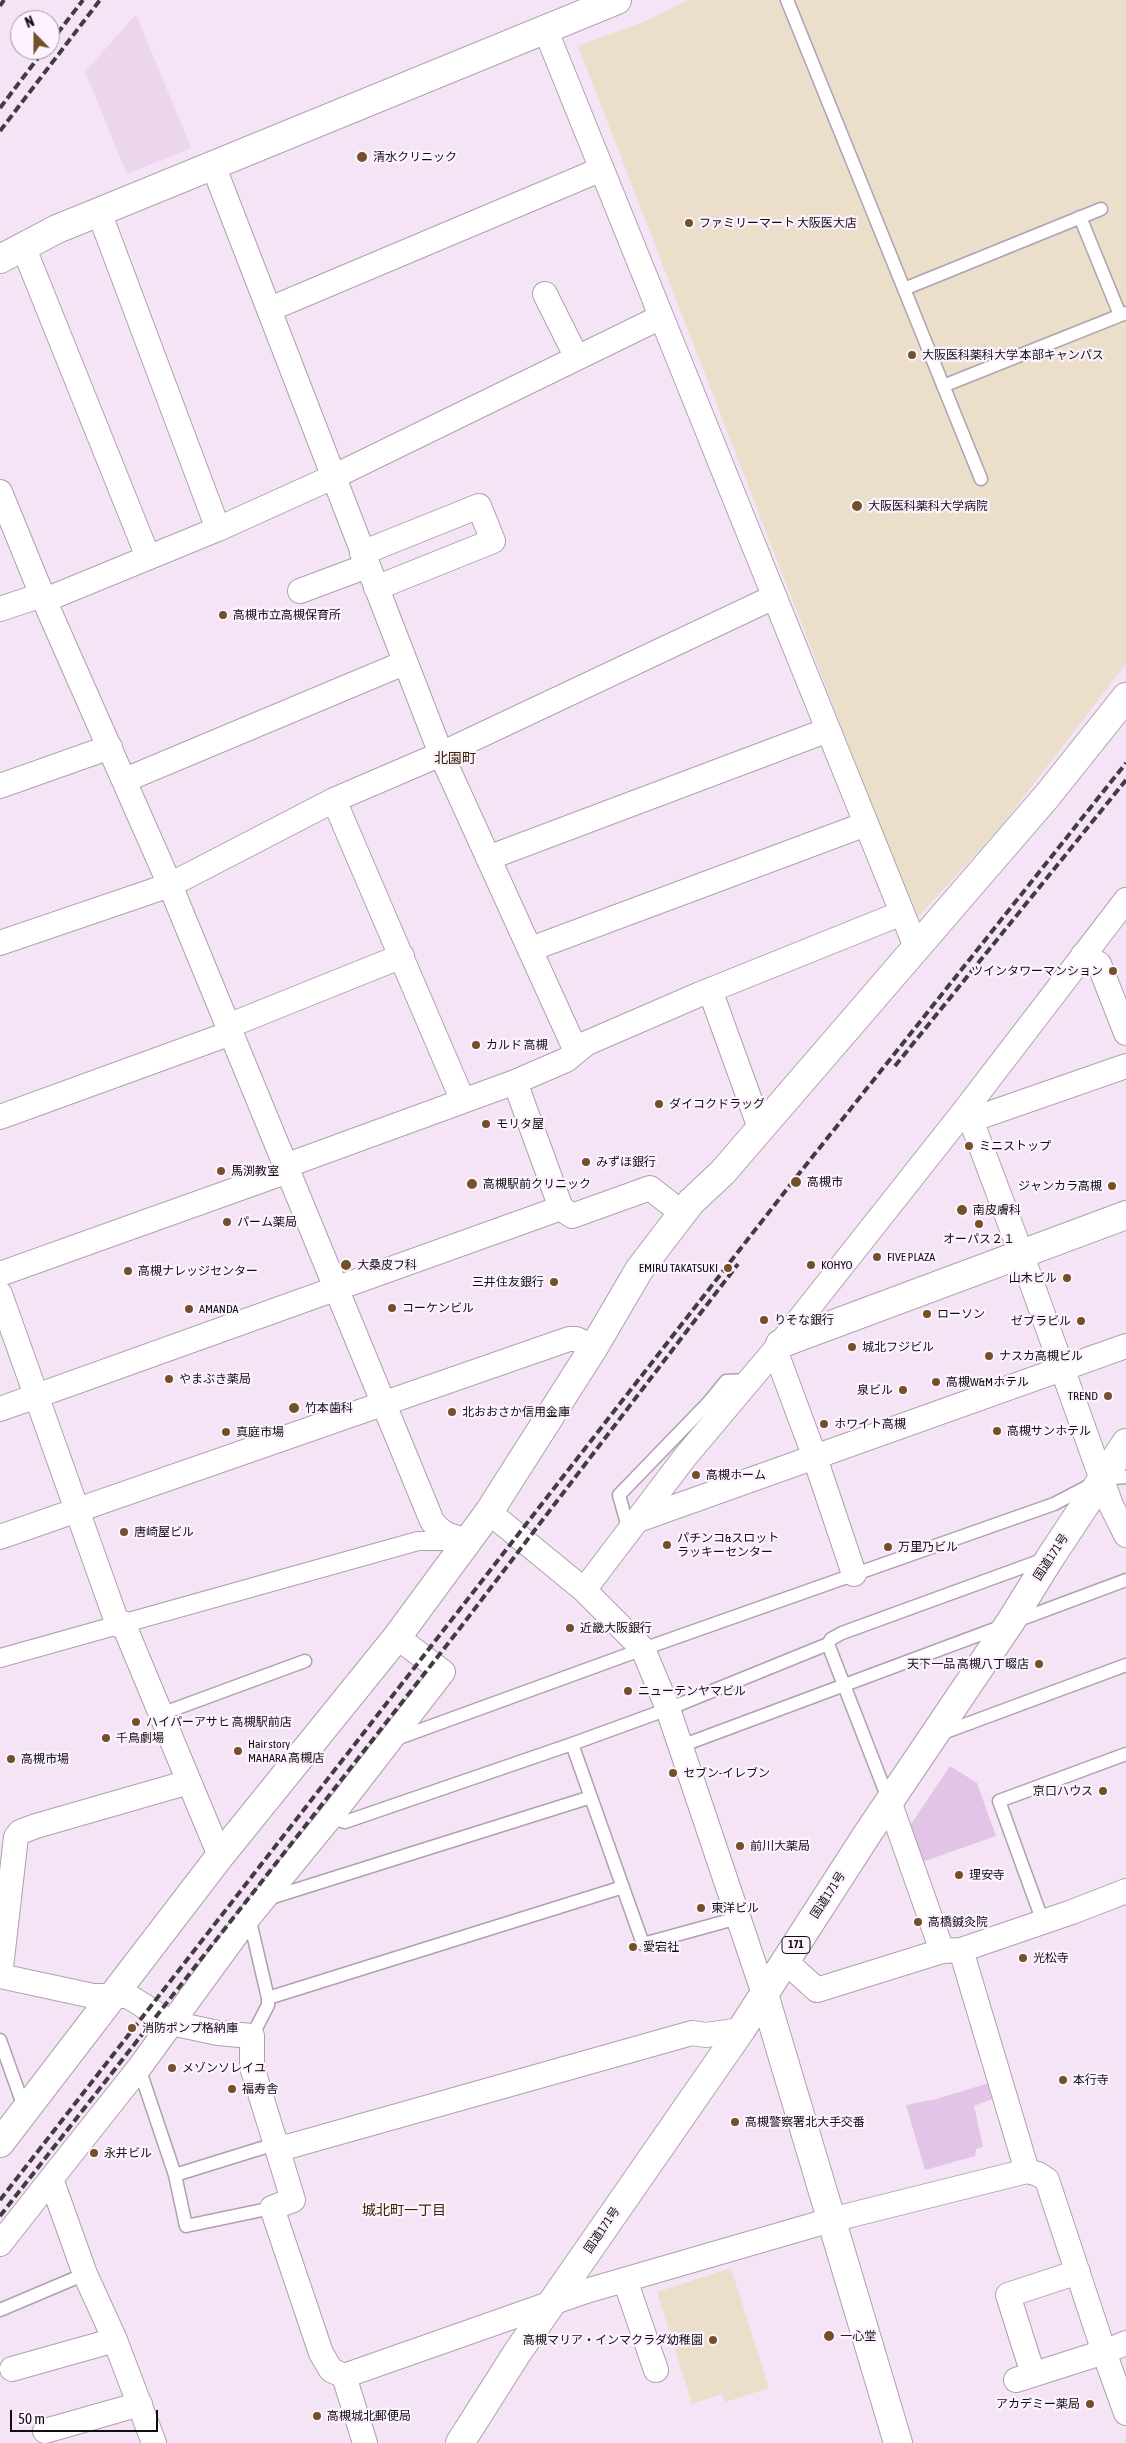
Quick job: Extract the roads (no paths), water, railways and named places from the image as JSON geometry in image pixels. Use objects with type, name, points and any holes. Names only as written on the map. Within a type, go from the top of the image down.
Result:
[{"type":"main road","points":[[12,253],[99,212],[213,165],[549,40],[617,0]]},
{"type":"main road","points":[[0,2143],[220,1856],[397,1637],[489,1512],[594,1347],[639,1270],[682,1213],[722,1172],[1047,796],[1126,697]]},
{"type":"main road","points":[[777,1347],[1021,1252],[1126,1215]]},
{"type":"main road","name":"国道171号","points":[[460,2443],[517,2353],[741,2030],[889,1801],[1011,1621],[1050,1558],[1114,1478],[1126,1443]]},
{"type":"main road","points":[[764,1994],[898,2443]]},
{"type":"street","points":[[549,40],[650,289]]},
{"type":"street","points":[[564,77],[916,947]]},
{"type":"street","points":[[213,165],[270,309],[404,663],[441,754],[531,949],[558,1016],[563,1021],[576,1051]]},
{"type":"street","points":[[270,309],[602,169]]},
{"type":"street","points":[[99,212],[218,528]]},
{"type":"street","points":[[12,253],[148,557]]},
{"type":"street","points":[[545,294],[577,358]]},
{"type":"street","points":[[0,609],[43,597],[218,528],[333,477],[661,317]]},
{"type":"street","points":[[0,492],[43,597],[170,885],[432,1521],[440,1532],[468,1540]]},
{"type":"street","points":[[300,591],[478,506],[493,541],[376,588]]},
{"type":"street","points":[[0,943],[170,885],[334,800],[441,754],[774,597]]},
{"type":"street","points":[[125,780],[404,663]]},
{"type":"street","points":[[488,858],[828,730]]},
{"type":"street","points":[[0,786],[110,747]]},
{"type":"street","points":[[334,800],[463,1101]]},
{"type":"street","points":[[531,949],[866,824]]},
{"type":"street","points":[[584,1590],[666,1483],[717,1404],[749,1380],[968,1115],[1082,955],[1126,900]]},
{"type":"street","points":[[0,1274],[515,1082],[566,1060],[587,1043],[710,990],[902,913]]},
{"type":"street","points":[[1082,955],[1099,964],[1126,1034]]},
{"type":"street","points":[[0,1117],[230,1030],[402,956]]},
{"type":"street","points":[[710,990],[760,1128]]},
{"type":"street","points":[[968,1115],[1126,1066]]},
{"type":"street","points":[[515,1082],[561,1208],[572,1216],[650,1188],[682,1213]]},
{"type":"street","points":[[968,1115],[1021,1252],[1062,1369],[1114,1478],[1111,1505],[1126,1535]]},
{"type":"street","points":[[0,1409],[561,1208]]},
{"type":"street","points":[[0,1294],[77,1510],[121,1624],[220,1856]]},
{"type":"street","points":[[0,1538],[569,1339],[576,1338],[594,1347]]},
{"type":"street","points":[[633,1526],[814,1456],[1126,1346]]},
{"type":"street","points":[[777,1347],[854,1574]]},
{"type":"street","points":[[489,1512],[584,1590],[643,1649],[681,1746],[764,1994]]},
{"type":"street","points":[[0,1658],[418,1541],[468,1540]]},
{"type":"street","points":[[0,2244],[139,2068],[256,1909],[330,1818],[443,1672],[397,1637]]},
{"type":"street","points":[[190,1782],[20,1832],[16,1838],[0,1976],[92,1996],[128,1996],[171,2022],[218,2033],[252,2036],[252,2067],[293,2200],[272,2208],[321,2353],[331,2370],[344,2376],[553,2302],[625,2280],[831,2220],[1027,2171],[1038,2174],[1046,2180],[1126,2413]]},
{"type":"street","points":[[889,1801],[951,1951],[1027,2171]]},
{"type":"street","points":[[786,1962],[817,1990],[1043,1922],[1126,1891]]},
{"type":"street","points":[[275,2144],[287,2147],[692,2033],[706,2035],[741,2030]]},
{"type":"street","points":[[51,2179],[85,2274],[115,2340],[154,2443]]},
{"type":"street","points":[[1078,2272],[1008,2294],[1025,2377],[1104,2352],[1126,2343]]},
{"type":"street","points":[[625,2280],[656,2370]]},
{"type":"street","points":[[12,2369],[115,2340]]},
{"type":"street","points":[[344,2376],[365,2443]]},
{"type":"street","points":[[45,2431],[140,2404]]},
{"type":"lane","points":[[787,0],[981,479]]},
{"type":"lane","points":[[904,289],[1102,209]]},
{"type":"lane","points":[[943,386],[1123,314],[1080,218]]},
{"type":"lane","points":[[633,1526],[619,1495],[658,1454],[717,1404]]},
{"type":"lane","points":[[658,1454],[666,1483]]},
{"type":"lane","points":[[387,1742],[643,1649],[1054,1504],[1114,1478]]},
{"type":"lane","points":[[330,1818],[345,1822],[572,1744],[668,1709],[828,1644],[831,1639],[842,1633],[1050,1558]]},
{"type":"lane","points":[[681,1746],[1011,1621],[1126,1580]]},
{"type":"lane","points":[[828,1644],[889,1801]]},
{"type":"lane","points":[[161,1714],[306,1661]]},
{"type":"lane","points":[[933,1736],[1126,1665]]},
{"type":"lane","points":[[572,1744],[643,1944],[738,1918]]},
{"type":"lane","points":[[1043,1922],[999,1801],[1126,1754]]},
{"type":"lane","points":[[252,2036],[268,2005],[256,1909],[591,1797]]},
{"type":"lane","points":[[268,1998],[623,1886]]},
{"type":"lane","points":[[0,2040],[25,2110]]},
{"type":"lane","points":[[139,2068],[175,2175],[186,2226],[272,2208]]},
{"type":"lane","points":[[175,2175],[275,2144]]},
{"type":"lane","points":[[0,2310],[85,2274]]},
{"type":"railway","points":[[0,6],[4,0]]},
{"type":"railway","points":[[60,30],[83,0]]},
{"type":"railway","points":[[0,131],[100,0]]},
{"type":"railway","points":[[0,108],[36,60]]},
{"type":"railway","points":[[0,2200],[794,1180],[1126,763]]},
{"type":"railway","points":[[895,1066],[1126,780]]},
{"type":"railway","points":[[0,2216],[457,1632],[738,1264]]},
{"type":"place","name":"清水クリニック","points":[[362,157]]},
{"type":"place","name":"ファミリーマート 大阪医大店","points":[[689,223]]},
{"type":"place","name":"大阪医科薬科大学 本部キャンパス","points":[[912,355]]},
{"type":"place","name":"大阪医科薬科大学病院","points":[[857,506]]},
{"type":"place","name":"高槻市立高槻保育所","points":[[223,615]]},
{"type":"place","name":"ツインタワーマンション","points":[[1113,971]]},
{"type":"place","name":"カルド 高槻","points":[[476,1045]]},
{"type":"place","name":"ダイコクドラッグ","points":[[659,1104]]},
{"type":"place","name":"モリタ屋","points":[[486,1124]]},
{"type":"place","name":"ミニストップ","points":[[969,1146]]},
{"type":"place","name":"みずほ銀行","points":[[586,1162]]},
{"type":"place","name":"馬渕教室","points":[[221,1171]]},
{"type":"place","name":"高槻市","points":[[796,1182]]},
{"type":"place","name":"高槻駅前クリニック","points":[[472,1184]]},
{"type":"place","name":"ジャンカラ高槻","points":[[1112,1186]]},
{"type":"place","name":"南皮膚科","points":[[962,1210]]},
{"type":"place","name":"パーム薬局","points":[[227,1222]]},
{"type":"place","name":"オーパス２１","points":[[979,1224]]},
{"type":"place","name":"FIVE PLAZA","points":[[877,1257]]},
{"type":"place","name":"大桑皮フ科","points":[[346,1265]]},
{"type":"place","name":"KOHYO","points":[[811,1265]]},
{"type":"place","name":"EMIRU TAKATSUKI","points":[[728,1268]]},
{"type":"place","name":"高槻ナレッジセンター","points":[[128,1271]]},
{"type":"place","name":"山木ビル","points":[[1067,1278]]},
{"type":"place","name":"三井住友銀行","points":[[554,1282]]},
{"type":"place","name":"コーケンビル","points":[[392,1308]]},
{"type":"place","name":"AMANDA","points":[[189,1309]]},
{"type":"place","name":"ローソン","points":[[927,1314]]},
{"type":"place","name":"りそな銀行","points":[[764,1320]]},
{"type":"place","name":"ゼブラビル","points":[[1081,1321]]},
{"type":"place","name":"城北フジビル","points":[[852,1347]]},
{"type":"place","name":"ナスカ高槻ビル","points":[[989,1356]]},
{"type":"place","name":"やまぶき薬局","points":[[169,1379]]},
{"type":"place","name":"高槻W&Mホテル","points":[[936,1382]]},
{"type":"place","name":"泉ビル","points":[[903,1390]]},
{"type":"place","name":"TREND","points":[[1108,1396]]},
{"type":"place","name":"竹本歯科","points":[[294,1408]]},
{"type":"place","name":"北おおさか信用金庫","points":[[452,1412]]},
{"type":"place","name":"ホワイト高槻","points":[[824,1424]]},
{"type":"place","name":"高槻サンホテル","points":[[997,1431]]},
{"type":"place","name":"真庭市場","points":[[226,1432]]},
{"type":"place","name":"高槻ホーム","points":[[696,1475]]},
{"type":"place","name":"唐崎屋ビル","points":[[124,1532]]},
{"type":"place","name":"パチンコ&スロット ラッキーセンター","points":[[667,1545]]},
{"type":"place","name":"万里乃ビル","points":[[888,1547]]},
{"type":"place","name":"近畿大阪銀行","points":[[570,1628]]},
{"type":"place","name":"天下一品 高槻八丁畷店","points":[[1039,1664]]},
{"type":"place","name":"ニューテンヤマビル","points":[[628,1691]]},
{"type":"place","name":"ハイパーアサヒ 高槻駅前店","points":[[136,1722]]},
{"type":"place","name":"千鳥劇場","points":[[106,1738]]},
{"type":"place","name":"Hair story MAHARA 高槻店","points":[[238,1751]]},
{"type":"place","name":"高槻市場","points":[[11,1759]]},
{"type":"place","name":"セブン-イレブン","points":[[673,1773]]},
{"type":"place","name":"京口ハウス","points":[[1103,1791]]},
{"type":"place","name":"前川大薬局","points":[[740,1846]]},
{"type":"place","name":"理安寺","points":[[959,1875]]},
{"type":"place","name":"東洋ビル","points":[[701,1908]]},
{"type":"place","name":"高橋鍼灸院","points":[[918,1922]]},
{"type":"place","name":"愛宕社","points":[[633,1947]]},
{"type":"place","name":"光松寺","points":[[1023,1958]]},
{"type":"place","name":"消防ポンプ格納庫","points":[[132,2028]]},
{"type":"place","name":"メゾンソレイユ","points":[[172,2068]]},
{"type":"place","name":"本行寺","points":[[1063,2080]]},
{"type":"place","name":"福寿舎","points":[[232,2089]]},
{"type":"place","name":"高槻警察署北大手交番","points":[[735,2122]]},
{"type":"place","name":"永井ビル","points":[[94,2153]]},
{"type":"place","name":"一心堂","points":[[829,2336]]},
{"type":"place","name":"高槻マリア・インマクラダ幼稚園","points":[[713,2340]]},
{"type":"place","name":"アカデミー薬局","points":[[1090,2404]]},
{"type":"place","name":"高槻城北郵便局","points":[[317,2416]]},
{"type":"district","name":"北園町","points":[[455,759]]},
{"type":"district","name":"城北町一丁目","points":[[404,2211]]}]
